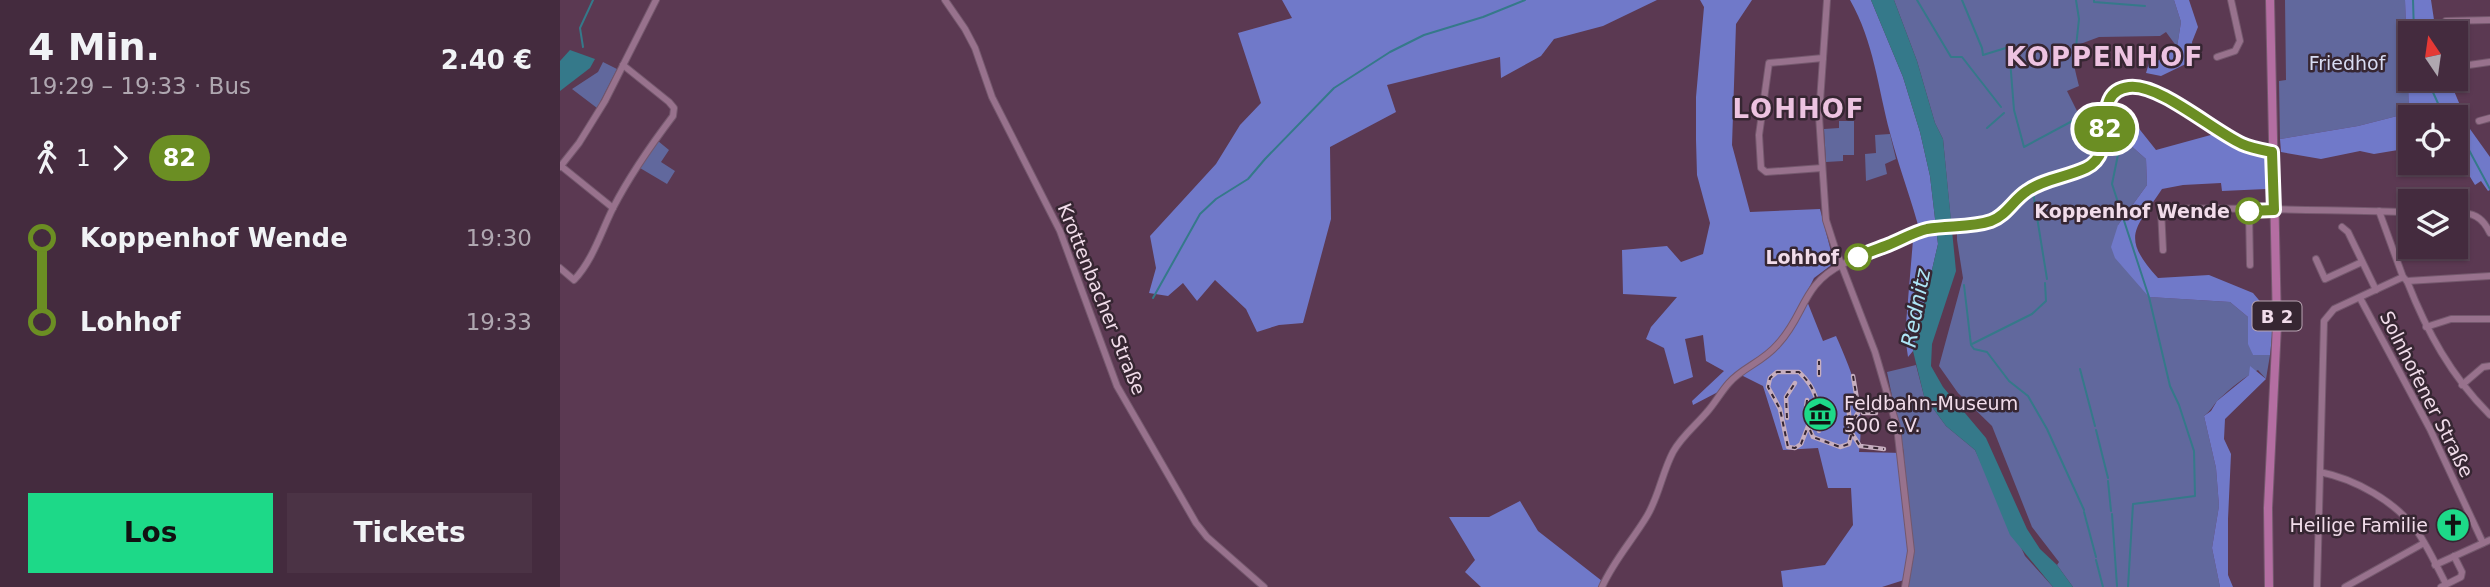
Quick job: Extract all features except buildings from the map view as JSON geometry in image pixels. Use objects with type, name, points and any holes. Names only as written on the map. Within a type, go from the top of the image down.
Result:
[{"type":"main road","name":"B 2","points":[[2269,587],[2268,508],[2277,326],[2270,0]]},
{"type":"street","points":[[613,208],[560,167],[579,143],[656,0]]},
{"type":"street","name":"Krottenbacher Straße","points":[[946,0],[975,48],[992,97],[1060,231],[1117,386],[1196,523],[1207,537],[1264,587]]},
{"type":"street","points":[[1827,0],[1819,116],[1826,220],[1875,352],[1897,427],[1911,551],[1905,587]]},
{"type":"street","points":[[2217,57],[2235,51],[2240,41],[2231,0]]},
{"type":"street","points":[[2446,21],[2490,20]]},
{"type":"street","points":[[1822,168],[1766,172],[1761,168],[1759,135],[1769,62],[1823,58]]},
{"type":"street","points":[[2468,65],[2490,62]]},
{"type":"street","points":[[560,268],[574,280],[583,271],[613,208],[646,152],[673,116],[674,108],[623,65]]},
{"type":"street","points":[[1602,587],[1615,560],[1653,506],[1672,454],[1681,441],[1728,384],[1741,372],[1760,362],[1780,342],[1816,282],[1841,265],[1927,229],[1989,222],[2010,209],[2028,190],[2089,167],[2097,160],[2104,143],[2109,100],[2112,94],[2120,89],[2132,86],[2152,91],[2243,145],[2272,152]]},
{"type":"street","points":[[2479,121],[2490,118]]},
{"type":"street","points":[[2163,250],[2161,209],[2216,207],[2249,211],[2398,212]]},
{"type":"street","points":[[2249,211],[2250,265]]},
{"type":"street","points":[[2379,211],[2405,279],[2439,351],[2462,385],[2490,415]]},
{"type":"street","points":[[2468,213],[2479,216],[2490,233]]},
{"type":"street","points":[[2342,227],[2348,232],[2376,290]]},
{"type":"street","points":[[2316,259],[2325,279],[2362,262]]},
{"type":"street","points":[[2318,587],[2324,321],[2334,309],[2405,279],[2490,276]]},
{"type":"street","name":"Solnhofener Straße","points":[[2360,298],[2486,542]]},
{"type":"street","points":[[2426,327],[2451,319],[2490,319]]},
{"type":"street","points":[[2462,385],[2483,367],[2490,366]]},
{"type":"street","points":[[2320,472],[2357,484],[2386,502],[2408,521],[2424,543],[2443,586],[2461,577],[2462,572],[2454,556]]},
{"type":"street","points":[[2435,565],[2486,542]]},
{"type":"street","points":[[2345,587],[2424,543]]},
{"type":"green space","points":[[1894,0],[2174,0],[2181,22],[2177,47],[2166,32],[2160,36],[2099,37],[2075,46],[2074,61],[2079,86],[2067,91],[2077,111],[2090,106],[2101,128],[2116,145],[2120,141],[2129,144],[2146,159],[2147,185],[2118,225],[2150,297],[2230,302],[2248,317],[2253,355],[2270,355],[2266,379],[2258,370],[2238,383],[2204,416],[2216,468],[2219,506],[2212,548],[2220,587],[2073,587],[2057,565],[2059,562],[2032,527],[1992,426],[1958,393],[1939,366],[1963,278],[1957,222],[1951,222],[1943,139],[1935,123],[1917,61]]},
{"type":"green space","name":"Friedhof","points":[[2285,0],[2405,0],[2406,21],[2398,21],[2398,91],[2408,91],[2409,105],[2398,105],[2398,116],[2358,126],[2280,139],[2279,81],[2286,80]]},
{"type":"green space","points":[[603,62],[617,69],[597,108],[572,89],[598,72]]},
{"type":"green space","points":[[1839,121],[1854,121],[1854,155],[1843,155],[1843,161],[1826,162],[1824,129],[1839,128]]},
{"type":"green space","points":[[1890,134],[1896,159],[1885,164],[1887,174],[1866,181],[1865,154],[1876,153],[1875,135]]},
{"type":"green space","points":[[658,141],[669,150],[661,162],[675,171],[667,184],[640,168]]},
{"type":"green space","points":[[1916,365],[1924,396],[1946,426],[1975,450],[2025,556],[2053,587],[1906,587],[1912,551],[1904,453],[1887,372]]},
{"type":"shaded area","points":[[1282,0],[1657,0],[1603,26],[1554,39],[1541,56],[1501,78],[1500,57],[1387,85],[1396,112],[1330,147],[1331,219],[1303,323],[1279,325],[1257,332],[1246,309],[1215,280],[1197,301],[1183,283],[1168,296],[1149,293],[1156,268],[1150,236],[1216,164],[1240,125],[1261,103],[1238,33],[1292,18]]},
{"type":"shaded area","points":[[1700,0],[1752,0],[1736,24],[1732,145],[1750,212],[1820,209],[1834,263],[1814,278],[1805,296],[1823,341],[1836,336],[1853,379],[1861,420],[1859,452],[1904,453],[1912,551],[1904,580],[1882,587],[1783,587],[1781,571],[1825,565],[1853,525],[1851,488],[1828,488],[1818,448],[1783,450],[1763,386],[1737,373],[1718,392],[1693,405],[1692,401],[1724,371],[1706,361],[1703,335],[1685,339],[1693,377],[1674,384],[1664,348],[1646,339],[1651,327],[1677,297],[1623,294],[1622,250],[1667,246],[1681,262],[1703,254],[1710,223],[1697,175],[1696,97],[1704,7]]},
{"type":"shaded area","points":[[1850,0],[1871,0],[1903,77],[1930,176],[1938,244],[1913,351],[1908,357],[1905,336],[1913,240],[1921,236],[1894,146],[1865,32]]},
{"type":"shaded area","points":[[1871,0],[1894,0],[1917,61],[1935,123],[1943,139],[1956,271],[1932,344],[1931,366],[1943,387],[1986,438],[2027,529],[2040,549],[2057,565],[2073,587],[2053,587],[2010,535],[1975,450],[1946,426],[1924,396],[1913,351],[1938,244],[1930,176],[1903,77]]},
{"type":"shaded area","points":[[2174,0],[2189,0],[2198,27],[2192,42],[2192,61],[2161,76],[2146,73],[2149,63],[2156,62],[2177,47],[2181,22]]},
{"type":"shaded area","points":[[2405,0],[2431,0],[2434,21],[2406,21]]},
{"type":"shaded area","points":[[570,50],[595,59],[590,68],[560,91],[560,61]]},
{"type":"shaded area","points":[[2408,91],[2454,91],[2460,105],[2409,105]]},
{"type":"shaded area","points":[[2129,116],[2156,150],[2218,133],[2241,146],[2267,155],[2266,189],[2222,191],[2221,183],[2162,189],[2139,224],[2135,242],[2146,264],[2158,278],[2209,275],[2253,293],[2274,318],[2270,355],[2253,355],[2248,344],[2248,317],[2230,302],[2149,297],[2115,258],[2111,247],[2118,225],[2147,185],[2146,159],[2129,144],[2120,141],[2121,132]]},
{"type":"shaded area","points":[[2398,116],[2398,150],[2374,154],[2360,151],[2321,159],[2281,152],[2280,139],[2358,126]]},
{"type":"shaded area","points":[[2468,124],[2490,157],[2490,190],[2488,191],[2481,181],[2475,185],[2468,173]]},
{"type":"shaded area","points":[[2250,366],[2266,379],[2225,419],[2224,439],[2231,454],[2228,575],[2233,587],[2220,587],[2212,548],[2219,506],[2216,468],[2204,416],[2217,401],[2249,375]]},
{"type":"shaded area","points":[[1520,501],[1538,531],[1602,581],[1600,587],[1481,587],[1465,572],[1475,560],[1449,517],[1489,517]]},
{"type":"waterway","points":[[583,47],[580,28],[593,0]]},
{"type":"waterway","points":[[1153,298],[1200,214],[1216,199],[1248,179],[1334,88],[1390,52],[1424,35],[1483,17],[1525,0]]},
{"type":"waterway","points":[[1917,0],[1951,57],[1962,57],[2001,107]]},
{"type":"waterway","points":[[1962,0],[1983,55],[2009,47],[2014,110],[2024,147],[2076,119],[2101,122]]},
{"type":"waterway","points":[[2076,0],[2079,19],[2076,47]]},
{"type":"waterway","points":[[2094,0],[2145,6]]},
{"type":"waterway","points":[[2413,0],[2414,21]]},
{"type":"waterway","points":[[2432,91],[2439,105]]},
{"type":"waterway","points":[[1987,128],[2004,113]]},
{"type":"waterway","points":[[2111,131],[2120,145],[2112,184],[2149,297],[2170,386],[2194,451],[2195,496],[2133,504],[2128,587]]},
{"type":"waterway","points":[[2468,148],[2490,189]]},
{"type":"waterway","points":[[2083,174],[2095,168]]},
{"type":"waterway","points":[[2033,192],[2047,279]]},
{"type":"waterway","points":[[2022,200],[2028,194]]},
{"type":"waterway","points":[[1963,222],[1984,220],[2000,212]]},
{"type":"waterway","points":[[1972,344],[2032,314],[2046,301],[2045,283]]},
{"type":"waterway","points":[[1964,285],[1971,345],[1974,349],[1987,352],[2009,381],[2028,396],[2047,429],[2084,510]]},
{"type":"waterway","points":[[2080,369],[2095,426]]},
{"type":"waterway","points":[[2096,430],[2108,478]]},
{"type":"waterway","points":[[2108,481],[2111,511]]},
{"type":"waterway","points":[[2084,512],[2096,557]]},
{"type":"waterway","points":[[2112,514],[2117,586]]},
{"type":"waterway","points":[[2096,560],[2103,587]]},
{"type":"railway","points":[[1819,361],[1819,375]]},
{"type":"railway","points":[[1810,421],[1801,444],[1795,448],[1788,447],[1780,409],[1768,387],[1770,378],[1777,372],[1799,372],[1806,379],[1818,405],[1819,431]]},
{"type":"railway","points":[[1853,376],[1859,411],[1853,421],[1854,430]]},
{"type":"railway","points":[[1787,418],[1786,397],[1795,383]]},
{"type":"railway","points":[[1807,400],[1806,409],[1810,414]]},
{"type":"railway","points":[[1859,401],[1863,413],[1876,413]]},
{"type":"railway","points":[[1810,430],[1813,437],[1840,447],[1849,444],[1851,436],[1848,403]]},
{"type":"railway","points":[[1851,432],[1860,446],[1884,449]]},
{"type":"bus line","name":"82","points":[[1858,257],[1924,230],[1989,222],[2010,209],[2028,190],[2089,167],[2102,152],[2106,108],[2112,94],[2132,86],[2152,91],[2171,101],[2243,145],[2272,152],[2274,210],[2249,211]]},
{"type":"place","name":"Koppenhof Wende","points":[[2249,211]]},
{"type":"place","name":"Lohhof","points":[[1858,257]]},
{"type":"place","name":"Feldbahn-Museum 500 e.V.","points":[[1820,414]]},
{"type":"place","name":"Heilige Familie","points":[[2453,525]]},
{"type":"district","name":"KOPPENHOF","points":[[2105,57]]},
{"type":"district","name":"LOHHOF","points":[[1799,109]]},
{"type":"water label","name":"Rednitz","points":[[1916,308]]}]
